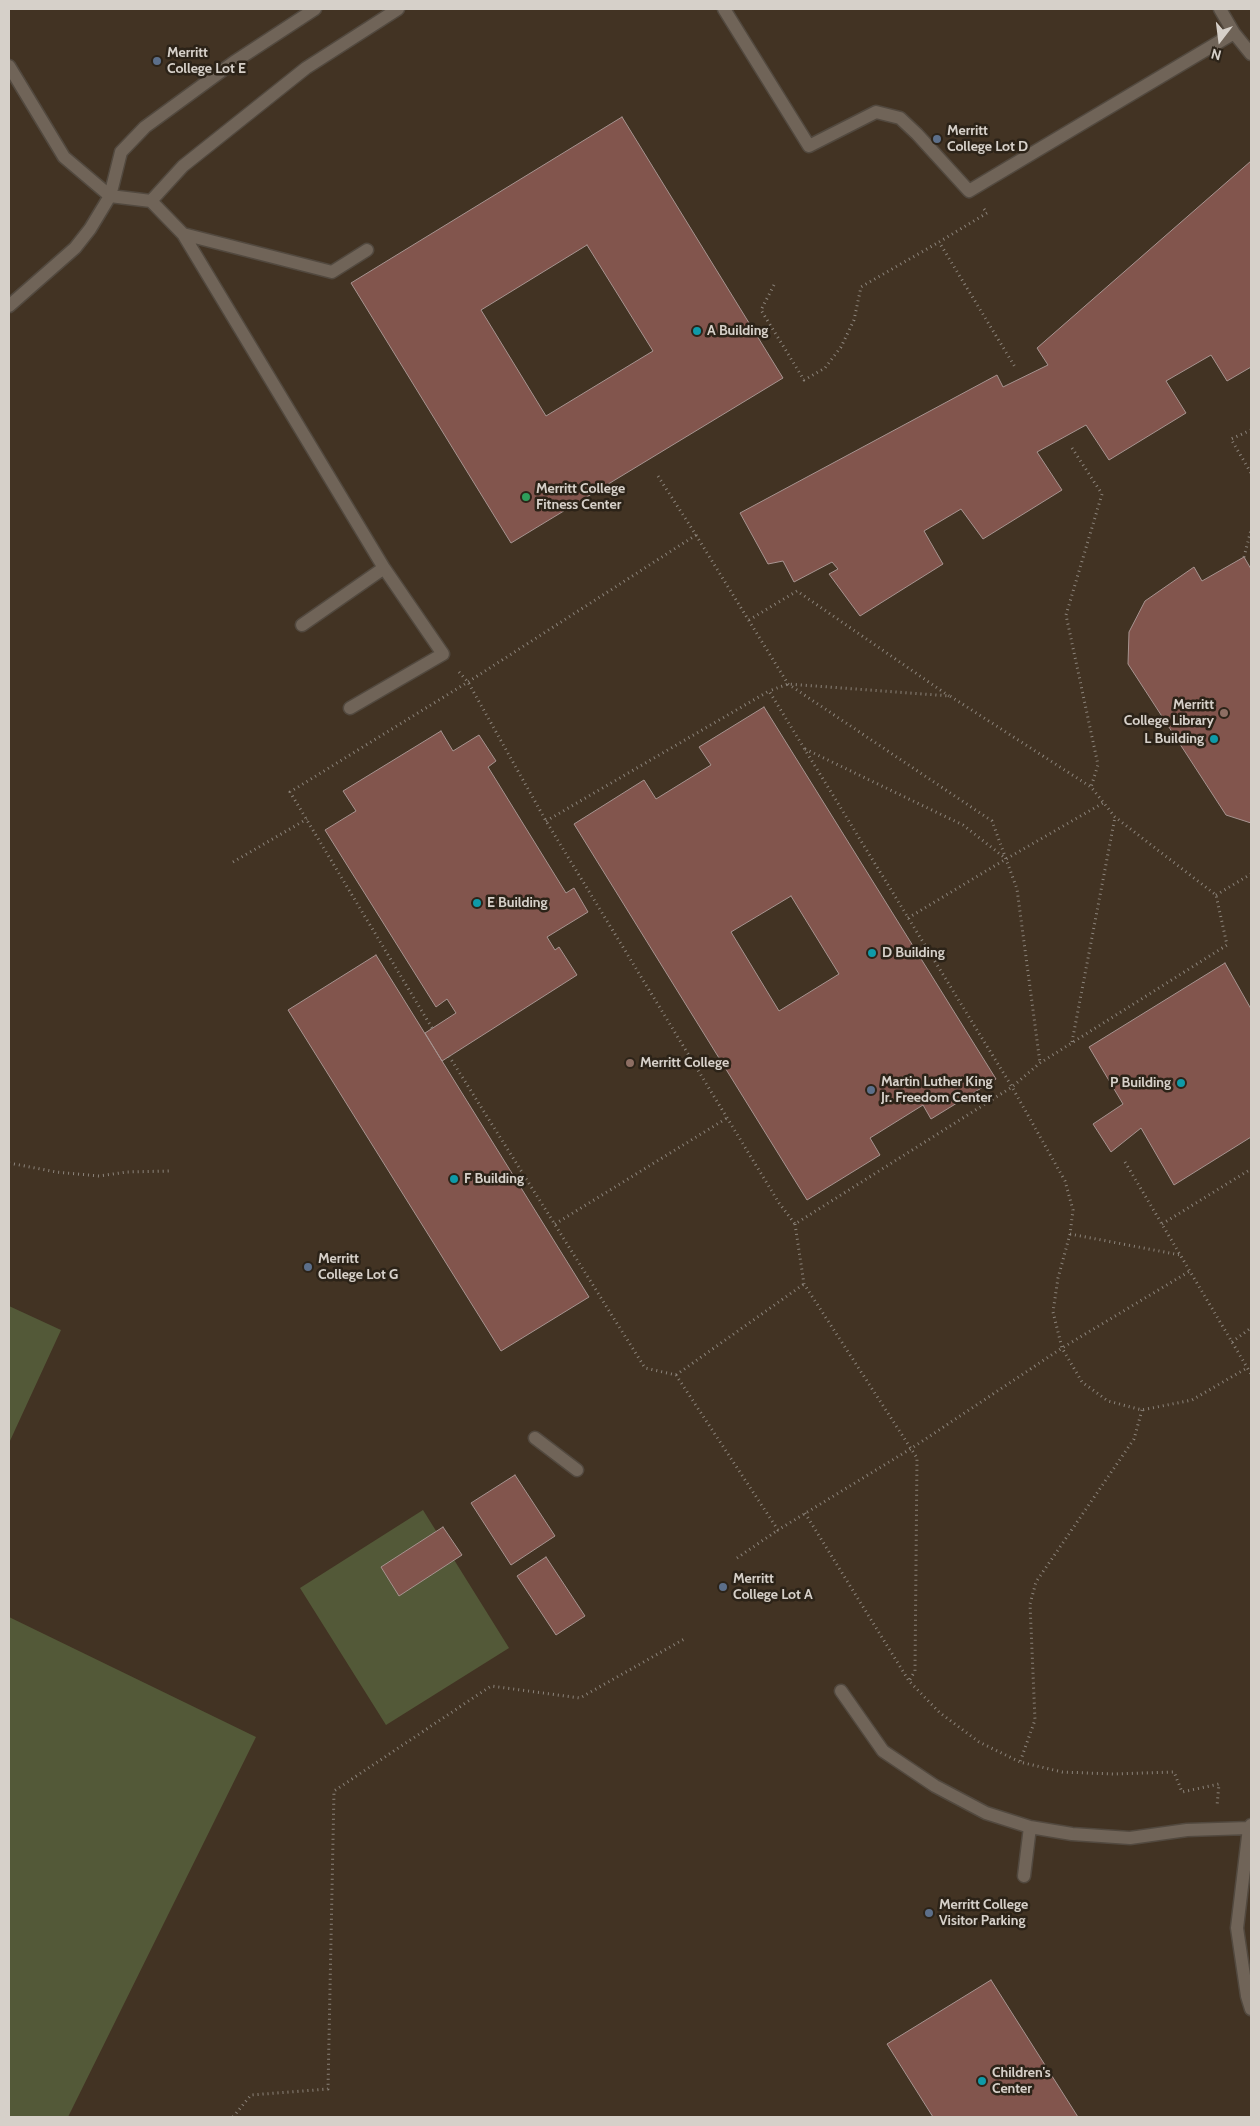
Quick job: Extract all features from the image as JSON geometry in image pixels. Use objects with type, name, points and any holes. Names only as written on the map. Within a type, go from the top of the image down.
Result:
[{"type":"lane","points":[[9,306],[75,248],[90,229],[110,196],[121,152],[145,127],[234,62],[315,9]]},
{"type":"lane","points":[[151,201],[183,166],[306,68],[398,9]]},
{"type":"lane","points":[[724,9],[809,146],[876,112],[900,118],[969,190],[1234,33]]},
{"type":"lane","points":[[1220,9],[1234,33],[1251,54]]},
{"type":"lane","points":[[9,66],[64,157],[110,196],[151,201],[183,234],[384,568],[443,654],[350,708]]},
{"type":"lane","points":[[183,234],[332,272],[367,250]]},
{"type":"lane","points":[[302,625],[384,568]]},
{"type":"lane","points":[[535,1438],[577,1470]]},
{"type":"lane","points":[[841,1691],[883,1751],[935,1786],[986,1813],[1030,1827],[1072,1834],[1130,1838],[1187,1830],[1250,1827],[1236,1928],[1247,1996],[1251,2009]]},
{"type":"lane","points":[[1024,1876],[1030,1827]]},
{"type":"path","points":[[774,285],[761,310],[804,380],[825,368],[842,347],[854,320],[861,287],[987,213],[969,190]]},
{"type":"path","points":[[939,242],[1015,368]]},
{"type":"path","points":[[1251,430],[1231,439],[1251,473]]},
{"type":"path","points":[[1072,448],[1102,494],[1066,615],[1098,765],[1092,787]]},
{"type":"path","points":[[656,473],[788,684],[992,821],[1017,889],[1040,1063]]},
{"type":"path","points":[[1244,557],[1251,530]]},
{"type":"path","points":[[432,1028],[290,792],[468,682],[696,535]]},
{"type":"path","points":[[748,620],[797,591],[950,696],[1092,787],[1115,817],[1216,895],[1227,945],[1040,1063],[1012,1087],[795,1224]]},
{"type":"path","points":[[468,682],[546,821],[779,1203],[795,1224],[804,1284],[917,1458],[915,1671],[908,1681]]},
{"type":"path","points":[[546,821],[769,691],[788,684],[950,696]]},
{"type":"path","points":[[769,691],[1012,1087],[1065,1181],[1073,1210],[1070,1234],[1058,1278],[1053,1312],[1062,1348],[1082,1382],[1108,1401],[1142,1410],[1192,1400],[1247,1368]]},
{"type":"path","points":[[804,748],[963,825],[1006,859]]},
{"type":"path","points":[[908,918],[1103,802]]},
{"type":"path","points":[[1072,1043],[1115,817]]},
{"type":"path","points":[[232,862],[307,819]]},
{"type":"path","points":[[1216,895],[1251,874]]},
{"type":"path","points":[[449,1056],[645,1368],[676,1375],[778,1530]]},
{"type":"path","points":[[554,1224],[727,1118]]},
{"type":"path","points":[[1125,1162],[1251,1374]]},
{"type":"path","points":[[9,1163],[56,1172],[99,1176],[128,1172],[169,1171]]},
{"type":"path","points":[[1162,1224],[1251,1168]]},
{"type":"path","points":[[1070,1234],[1180,1256]]},
{"type":"path","points":[[737,1558],[805,1513],[912,1448],[1062,1348],[1190,1271]]},
{"type":"path","points":[[676,1375],[804,1284]]},
{"type":"path","points":[[1232,1342],[1251,1328]]},
{"type":"path","points":[[1020,1762],[1035,1720],[1030,1604],[1036,1582],[1134,1440],[1142,1410]]},
{"type":"path","points":[[805,1513],[908,1681],[940,1712],[979,1742],[1020,1762],[1062,1772],[1114,1774],[1174,1772],[1182,1792],[1219,1784],[1214,1830]]},
{"type":"path","points":[[233,2117],[251,2095],[328,2089],[334,1791],[491,1686],[580,1698],[686,1638]]},
{"type":"shaded area","name":"Merritt College","points":[[9,9],[1251,9],[1251,2117],[9,2117]]},
{"type":"green space","points":[[9,1306],[61,1330],[9,1443]]},
{"type":"green space","points":[[423,1510],[509,1648],[386,1725],[300,1588]]},
{"type":"green space","points":[[9,1617],[256,1737],[68,2117],[9,2117]]},
{"type":"building","name":"A Building","points":[[622,117],[783,378],[511,543],[351,283]],"holes":[[[587,245],[653,351],[546,416],[481,310]]]},
{"type":"building","points":[[1251,161],[1251,367],[1227,381],[1211,355],[1166,381],[1186,413],[1109,460],[1086,425],[1037,452],[1062,490],[983,539],[961,509],[924,531],[943,564],[860,616],[829,574],[838,569],[832,562],[794,582],[783,561],[768,564],[740,513],[997,375],[1003,387],[1048,365],[1037,348]]},
{"type":"building","name":"L Building","points":[[1244,557],[1251,569],[1251,823],[1226,815],[1128,664],[1129,632],[1145,601],[1194,567],[1202,581]]},
{"type":"building","name":"D Building","points":[[764,707],[996,1079],[931,1119],[923,1105],[870,1138],[880,1155],[807,1200],[574,824],[644,780],[656,799],[711,765],[699,747]],"holes":[[[791,896],[839,974],[779,1011],[731,932]]]},
{"type":"building","name":"E Building","points":[[441,731],[453,751],[479,735],[496,761],[488,767],[566,893],[574,888],[588,912],[547,937],[555,950],[559,947],[577,975],[442,1061],[425,1033],[456,1013],[447,999],[436,1007],[325,830],[356,811],[343,791]]},
{"type":"building","name":"F Building","points":[[376,955],[589,1297],[501,1351],[288,1010]]},
{"type":"building","name":"P Building","points":[[1225,963],[1251,1009],[1251,1137],[1174,1185],[1141,1128],[1111,1152],[1093,1124],[1123,1104],[1089,1047]]},
{"type":"building","points":[[515,1475],[555,1536],[511,1565],[471,1503]]},
{"type":"building","points":[[443,1527],[462,1555],[399,1596],[381,1567]]},
{"type":"building","points":[[546,1557],[585,1616],[556,1635],[517,1576]]},
{"type":"building","name":"Children's Center","points":[[991,1980],[1078,2117],[933,2117],[887,2044]]},
{"type":"place","name":"Merritt College Lot E","points":[[157,61]]},
{"type":"place","name":"Merritt College Lot D","points":[[937,139]]},
{"type":"place","name":"A Building","points":[[697,331]]},
{"type":"place","name":"Merritt College Fitness Center","points":[[526,497]]},
{"type":"place","name":"Merritt College Library","points":[[1224,713]]},
{"type":"place","name":"L Building","points":[[1214,739]]},
{"type":"place","name":"E Building","points":[[477,903]]},
{"type":"place","name":"D Building","points":[[872,953]]},
{"type":"place","name":"Merritt College","points":[[630,1063]]},
{"type":"place","name":"P Building","points":[[1181,1083]]},
{"type":"place","name":"Martin Luther King Jr. Freedom Center","points":[[871,1090]]},
{"type":"place","name":"F Building","points":[[454,1179]]},
{"type":"place","name":"Merritt College Lot G","points":[[308,1267]]},
{"type":"place","name":"Merritt College Lot A","points":[[723,1587]]},
{"type":"place","name":"Merritt College Visitor Parking","points":[[929,1913]]},
{"type":"place","name":"Children's Center","points":[[982,2081]]}]
